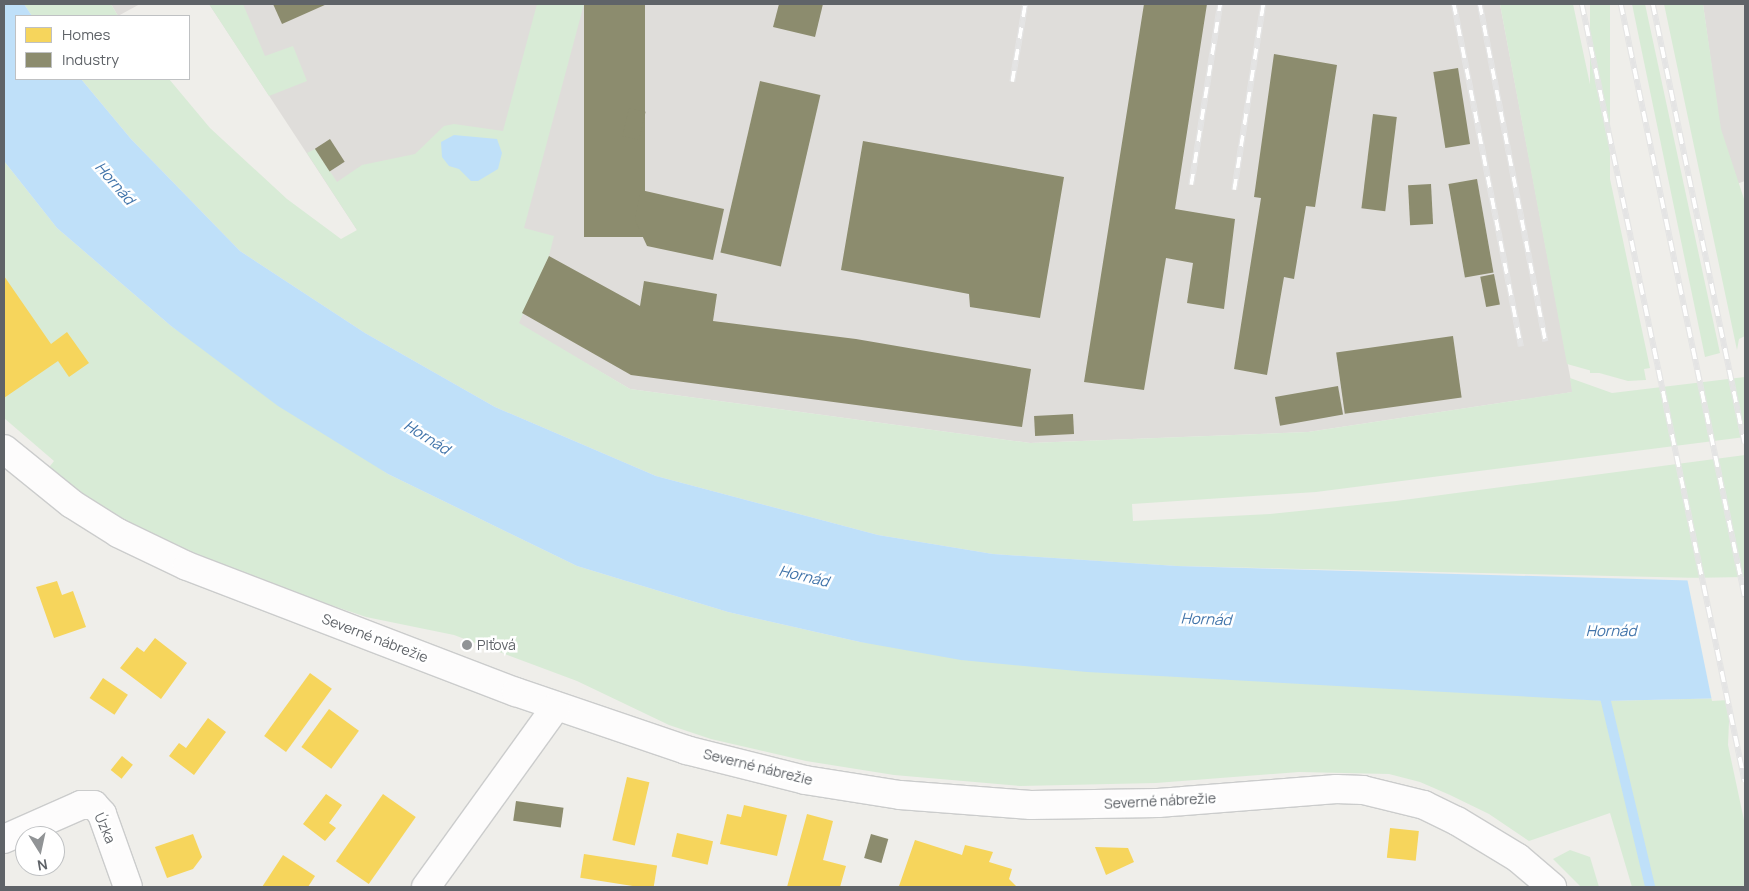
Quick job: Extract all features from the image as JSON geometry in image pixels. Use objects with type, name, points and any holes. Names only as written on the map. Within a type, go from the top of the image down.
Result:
[{"type":"street","name":"Severné nábrežie","points":[[4,449],[72,504],[118,533],[187,566],[556,707],[686,750],[805,780],[900,795],[1030,805],[1158,803],[1336,789],[1389,795],[1424,805],[1457,821],[1524,863],[1552,887]]},
{"type":"street","points":[[426,887],[556,707]]},
{"type":"street","name":"Úzka","points":[[4,840],[81,805],[94,805],[102,814],[128,887]]},
{"type":"shaded area","points":[[111,4],[140,4],[120,15],[117,15]]},
{"type":"shaded area","points":[[209,4],[1500,4],[1573,392],[1308,432],[1030,443],[630,389],[357,230]]},
{"type":"shaded area","points":[[1703,4],[1745,4],[1745,181],[1728,187]]},
{"type":"green space","points":[[24,4],[111,4],[117,15],[31,15]]},
{"type":"green space","points":[[209,4],[243,4],[265,56],[293,46],[307,81],[269,96]]},
{"type":"green space","points":[[537,4],[584,4],[524,228],[554,236],[549,256],[519,323],[630,389],[1030,443],[1308,432],[1572,392],[1570,378],[1612,393],[1745,377],[1745,437],[1316,492],[1132,504],[1133,521],[1270,514],[1396,501],[1745,455],[1745,579],[1177,566],[993,554],[878,535],[656,476],[495,407],[365,333],[240,251],[131,139],[82,80],[170,80],[210,128],[287,199],[341,239],[357,230],[307,153],[315,149],[337,182],[362,165],[415,154],[444,126],[454,124],[503,131]]},
{"type":"green space","points":[[1500,4],[1573,4],[1650,368],[1644,369],[1646,380],[1628,381],[1567,364]]},
{"type":"green space","points":[[1590,4],[1610,4],[1610,373],[1590,373]]},
{"type":"green space","points":[[1632,4],[1645,4],[1720,353],[1705,357]]},
{"type":"green space","points":[[1664,4],[1703,4],[1721,129],[1745,202],[1745,336],[1739,339],[1737,350]]},
{"type":"green space","points":[[4,161],[57,228],[171,326],[388,474],[577,566],[728,612],[860,642],[1605,701],[1730,698],[1728,745],[1745,825],[1745,887],[1632,887],[1610,813],[1529,841],[1489,814],[1450,795],[1420,782],[1389,774],[1299,772],[1156,783],[1020,786],[894,775],[806,761],[711,739],[669,725],[577,681],[454,635],[366,617],[118,533],[39,480],[54,461],[4,418]]},
{"type":"green space","points":[[1570,850],[1590,857],[1599,887],[1581,887],[1553,859]]},
{"type":"water","name":"Hornád","points":[[4,4],[24,4],[31,15],[15,15],[15,80],[82,80],[131,139],[240,251],[365,333],[495,407],[656,476],[878,535],[993,554],[1177,566],[1707,581],[1730,698],[1605,701],[1087,672],[961,660],[860,642],[728,612],[577,566],[388,474],[278,406],[171,326],[57,228],[4,161]]},
{"type":"water","points":[[454,135],[497,139],[502,153],[498,169],[478,181],[471,181],[459,169],[449,166],[442,157],[441,142]]},
{"type":"pier","points":[[1745,577],[1745,699],[1712,701],[1687,578]]},
{"type":"building: Homes","points":[[4,276],[51,344],[67,332],[89,363],[69,377],[58,361],[4,398]]},
{"type":"building: Homes","points":[[57,581],[62,595],[73,591],[86,627],[54,638],[36,587]]},
{"type":"building: Homes","points":[[155,638],[187,663],[161,699],[120,668],[137,647],[144,652]]},
{"type":"building: Homes","points":[[310,673],[332,689],[286,752],[264,736]]},
{"type":"building: Homes","points":[[103,678],[128,695],[114,715],[90,698]]},
{"type":"building: Homes","points":[[329,709],[359,731],[331,769],[301,747]]},
{"type":"building: Homes","points":[[208,718],[226,732],[194,775],[169,756],[179,743],[186,748]]},
{"type":"building: Homes","points":[[122,756],[133,765],[122,779],[111,770]]},
{"type":"building: Homes","points":[[627,777],[649,782],[635,846],[612,840]]},
{"type":"building: Homes","points":[[326,794],[342,805],[329,823],[336,828],[325,841],[303,824]]},
{"type":"building: Homes","points":[[383,794],[416,817],[369,884],[336,861]]},
{"type":"building: Homes","points":[[744,805],[787,815],[777,856],[720,844],[727,814],[741,817]]},
{"type":"building: Homes","points":[[807,814],[833,821],[823,860],[846,866],[840,887],[787,887]]},
{"type":"building: Homes","points":[[1390,828],[1419,831],[1416,861],[1387,858]]},
{"type":"building: Homes","points":[[677,833],[713,841],[708,865],[672,856]]},
{"type":"building: Homes","points":[[193,834],[202,857],[193,869],[167,878],[155,847]]},
{"type":"building: Homes","points":[[915,840],[962,855],[965,845],[993,852],[989,862],[1012,869],[1009,879],[1017,887],[899,886]]},
{"type":"building: Homes","points":[[1095,847],[1128,848],[1134,862],[1106,875]]},
{"type":"building: Homes","points":[[584,854],[657,866],[654,887],[639,887],[580,878]]},
{"type":"building: Homes","points":[[283,855],[315,876],[308,887],[262,887]]},
{"type":"building: Industry","points":[[273,4],[327,4],[282,24]]},
{"type":"building: Industry","points":[[584,4],[645,4],[645,237],[584,237]]},
{"type":"building: Industry","points":[[779,4],[823,4],[815,37],[773,27]]},
{"type":"building: Industry","points":[[1144,4],[1207,4],[1175,209],[1235,219],[1224,309],[1187,303],[1193,263],[1166,258],[1144,390],[1084,382]]},
{"type":"building: Industry","points":[[1274,54],[1337,65],[1315,207],[1306,206],[1294,279],[1284,277],[1267,375],[1234,369],[1261,198],[1254,197]]},
{"type":"building: Industry","points":[[1458,68],[1470,144],[1445,148],[1433,72]]},
{"type":"building: Industry","points":[[760,81],[820,95],[781,266],[720,252]]},
{"type":"building: Industry","points":[[629,108],[646,112],[639,140],[622,136]]},
{"type":"building: Industry","points":[[1373,114],[1397,117],[1385,211],[1361,208]]},
{"type":"building: Industry","points":[[330,139],[345,162],[330,171],[315,149]]},
{"type":"building: Industry","points":[[863,141],[1064,177],[1040,318],[970,307],[969,294],[841,270]]},
{"type":"building: Industry","points":[[1477,179],[1493,273],[1465,278],[1448,184]]},
{"type":"building: Industry","points":[[1431,184],[1433,224],[1410,225],[1408,185]]},
{"type":"building: Industry","points":[[641,190],[724,209],[713,260],[647,246],[635,220]]},
{"type":"building: Industry","points":[[549,256],[640,306],[644,281],[717,294],[713,321],[856,339],[1031,369],[1022,427],[631,375],[522,313]]},
{"type":"building: Industry","points":[[1494,274],[1500,304],[1486,307],[1480,277]]},
{"type":"building: Industry","points":[[1453,336],[1462,397],[1345,414],[1336,352]]},
{"type":"building: Industry","points":[[1338,386],[1343,415],[1280,426],[1275,397]]},
{"type":"building: Industry","points":[[1073,414],[1074,434],[1035,436],[1034,416]]},
{"type":"building: Industry","points":[[516,801],[564,808],[561,827],[513,821]]},
{"type":"building: Industry","points":[[871,834],[888,839],[881,863],[864,858]]},
{"type":"waterway","points":[[1603,689],[1650,887]]},
{"type":"railway","points":[[1012,82],[1025,4]]},
{"type":"railway","points":[[1191,185],[1220,4]]},
{"type":"railway","points":[[1234,190],[1263,4]]},
{"type":"railway","points":[[1454,4],[1521,346]]},
{"type":"railway","points":[[1480,4],[1546,342]]},
{"type":"railway","points":[[1582,4],[1745,782]]},
{"type":"railway","points":[[1621,4],[1745,597]]},
{"type":"railway","points":[[1653,4],[1745,443]]},
{"type":"place","name":"Plťová","points":[[467,645]]}]
